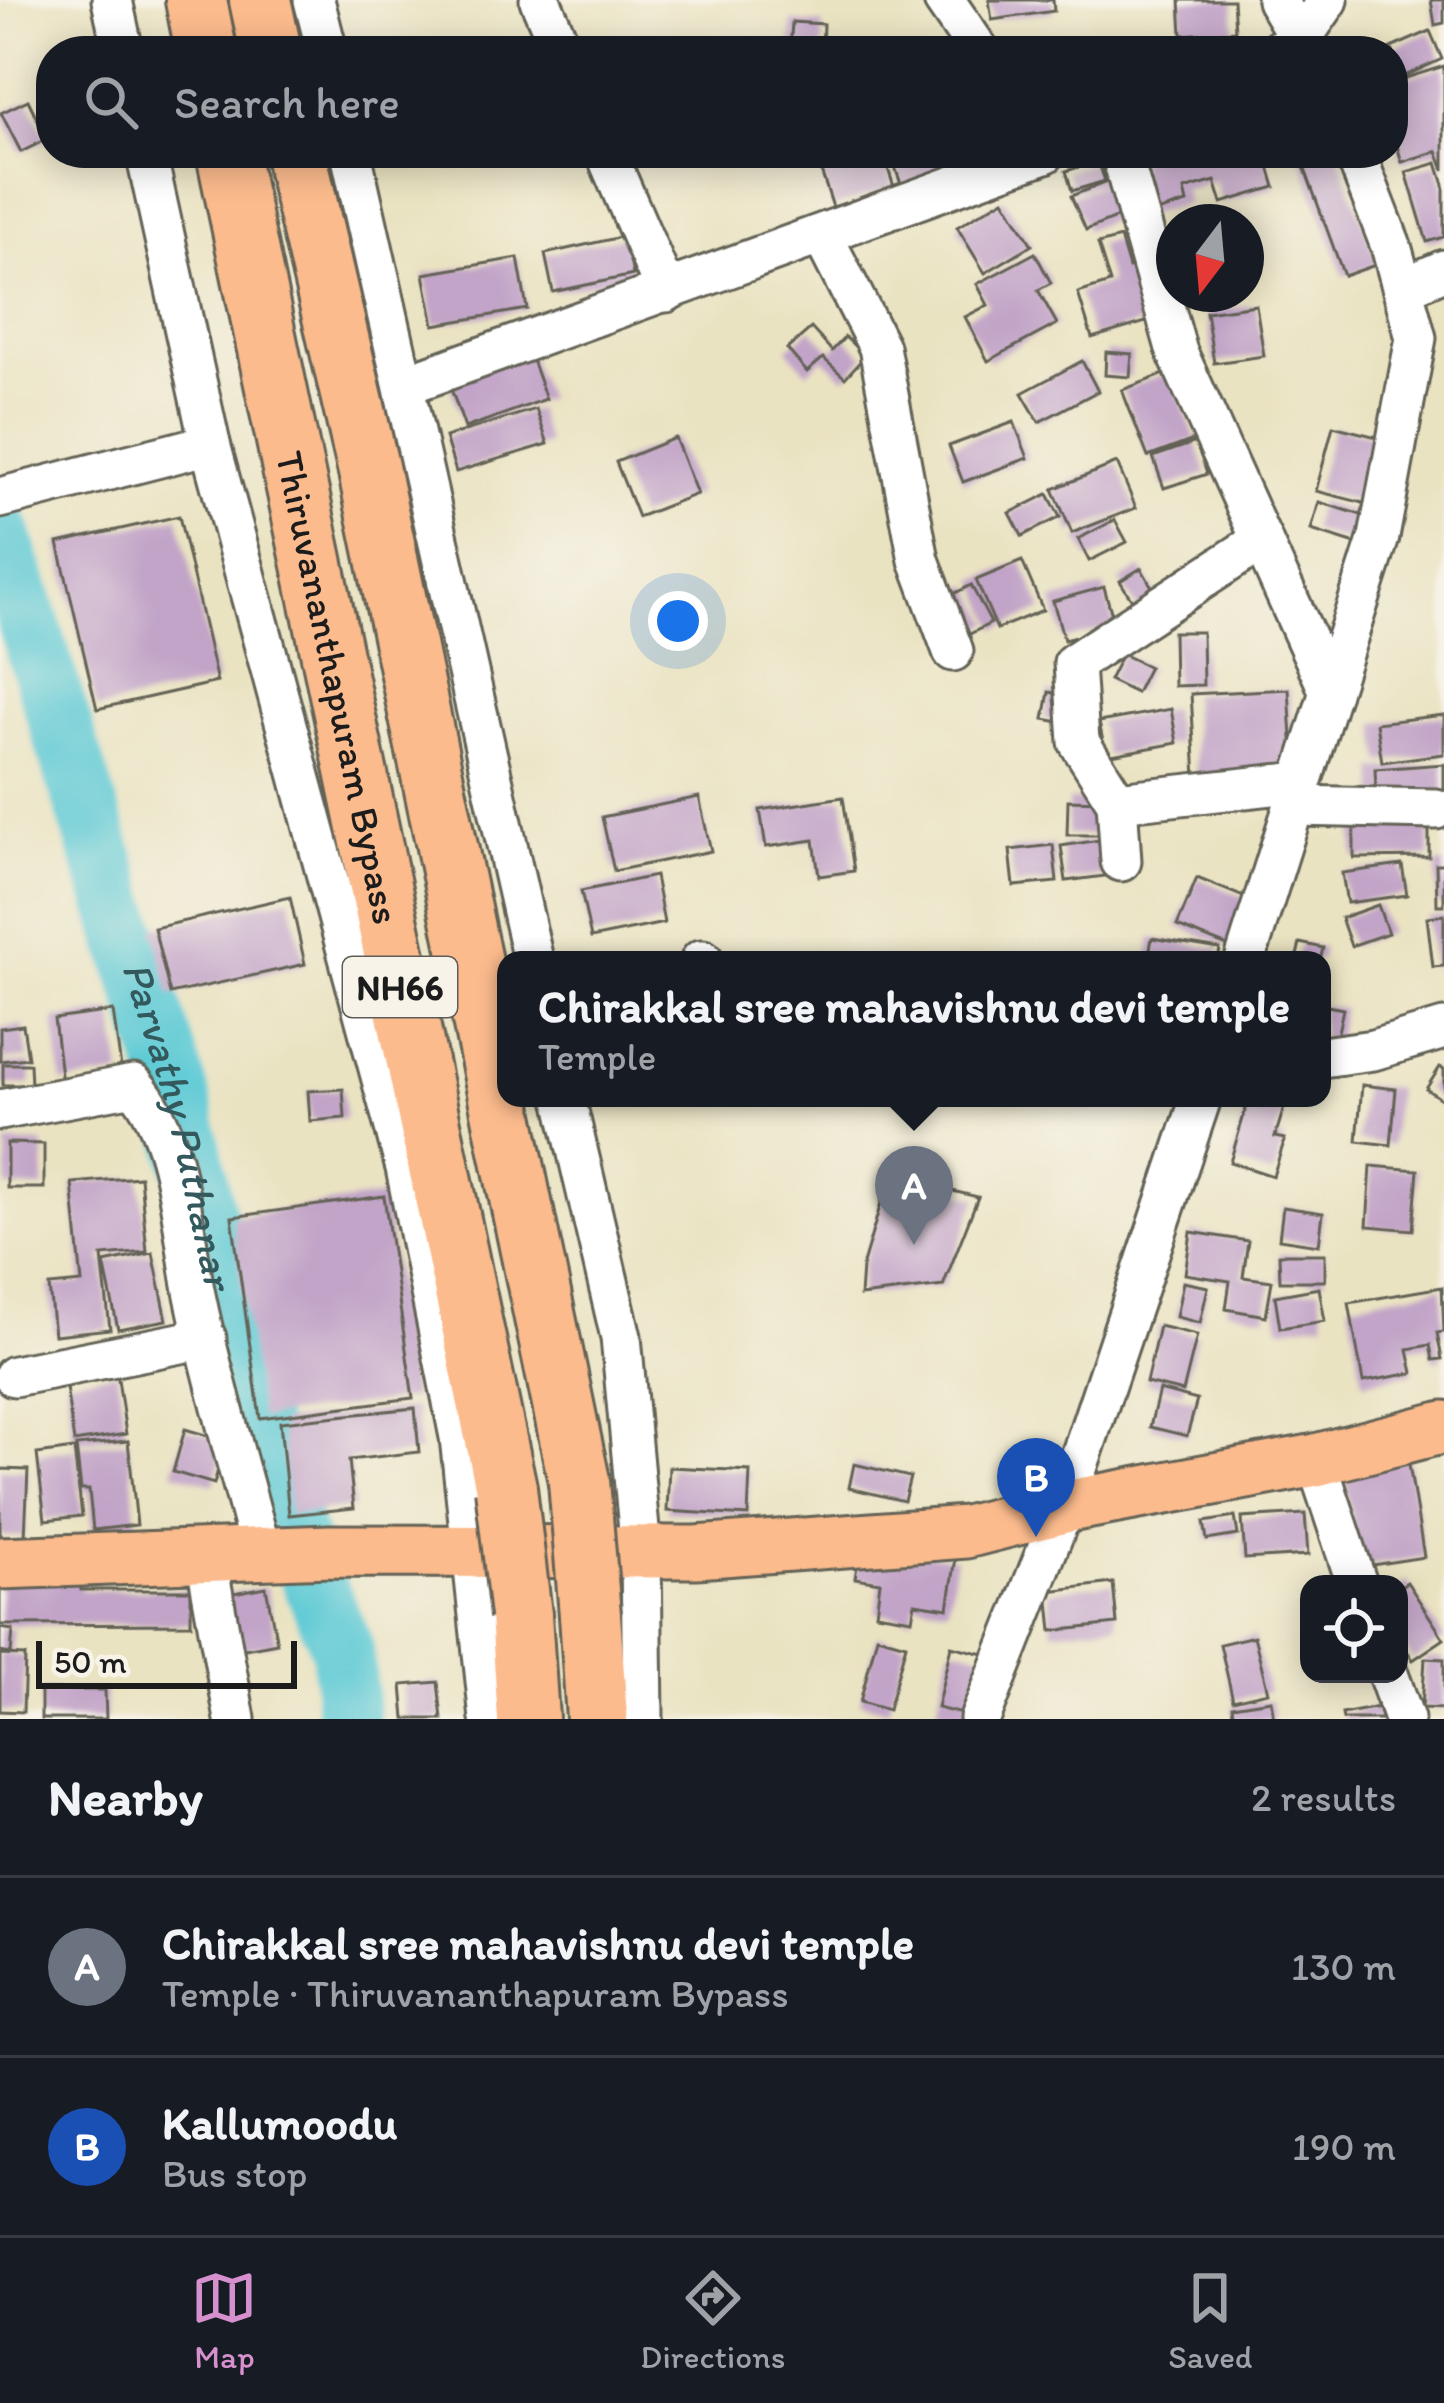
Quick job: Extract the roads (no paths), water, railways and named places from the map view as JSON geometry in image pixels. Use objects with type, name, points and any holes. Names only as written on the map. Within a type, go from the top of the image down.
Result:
[{"type":"highway","points":[[196,0],[203,36]]},
{"type":"highway","points":[[260,0],[268,36]]},
{"type":"highway","name":"Thiruvananthapuram Bypass","points":[[230,168],[506,1489],[528,1719]]},
{"type":"highway","name":"Thiruvananthapuram Bypass","points":[[298,168],[368,467],[497,1087]]},
{"type":"highway","name":"Thiruvananthapuram Bypass","points":[[501,1107],[579,1481],[597,1719]]},
{"type":"main road","points":[[0,1563],[292,1554],[696,1552],[966,1532],[1064,1508],[1316,1460],[1444,1427]]},
{"type":"street","points":[[112,0],[120,36]]},
{"type":"street","points":[[314,0],[322,36]]},
{"type":"street","points":[[540,0],[556,36]]},
{"type":"street","points":[[944,0],[969,36]]},
{"type":"street","points":[[1276,0],[1291,36]]},
{"type":"street","points":[[1303,36],[1328,0]]},
{"type":"street","points":[[149,168],[210,444],[406,1168],[460,1437],[490,1719]]},
{"type":"street","points":[[354,168],[530,951]]},
{"type":"street","points":[[612,168],[666,292]]},
{"type":"street","points":[[405,385],[1004,168]]},
{"type":"street","points":[[1125,168],[1177,352],[1330,692]]},
{"type":"street","points":[[1248,951],[1379,537],[1430,339],[1402,288],[1360,168]]},
{"type":"street","points":[[822,235],[879,347],[920,560],[953,651]]},
{"type":"street","points":[[1402,288],[1444,270]]},
{"type":"street","points":[[6,496],[210,444]]},
{"type":"street","points":[[1120,861],[1117,802],[1079,742],[1074,663],[1262,540]]},
{"type":"street","points":[[1117,802],[1298,794],[1436,809]]},
{"type":"street","points":[[1331,1057],[1444,1029]]},
{"type":"street","points":[[0,1110],[134,1085],[153,1108],[174,1176],[206,1338],[292,1554]]},
{"type":"street","points":[[567,1107],[621,1337],[641,1551],[644,1719]]},
{"type":"street","points":[[980,1719],[1064,1508],[1198,1107]]},
{"type":"street","points":[[14,1376],[206,1338]]},
{"type":"street","points":[[1316,1460],[1354,1575]]},
{"type":"street","points":[[206,1557],[235,1719]]},
{"type":"street","points":[[1391,1683],[1404,1719]]},
{"type":"waterway","name":"Parvathy Puthanar","points":[[0,534],[178,1094],[238,1368],[274,1488],[343,1651],[348,1719]]},
{"type":"place","name":"Chirakkal sree mahavishnu devi temple","points":[[914,1245]]},
{"type":"place","name":"Kallumoodu","points":[[1036,1537]]}]
